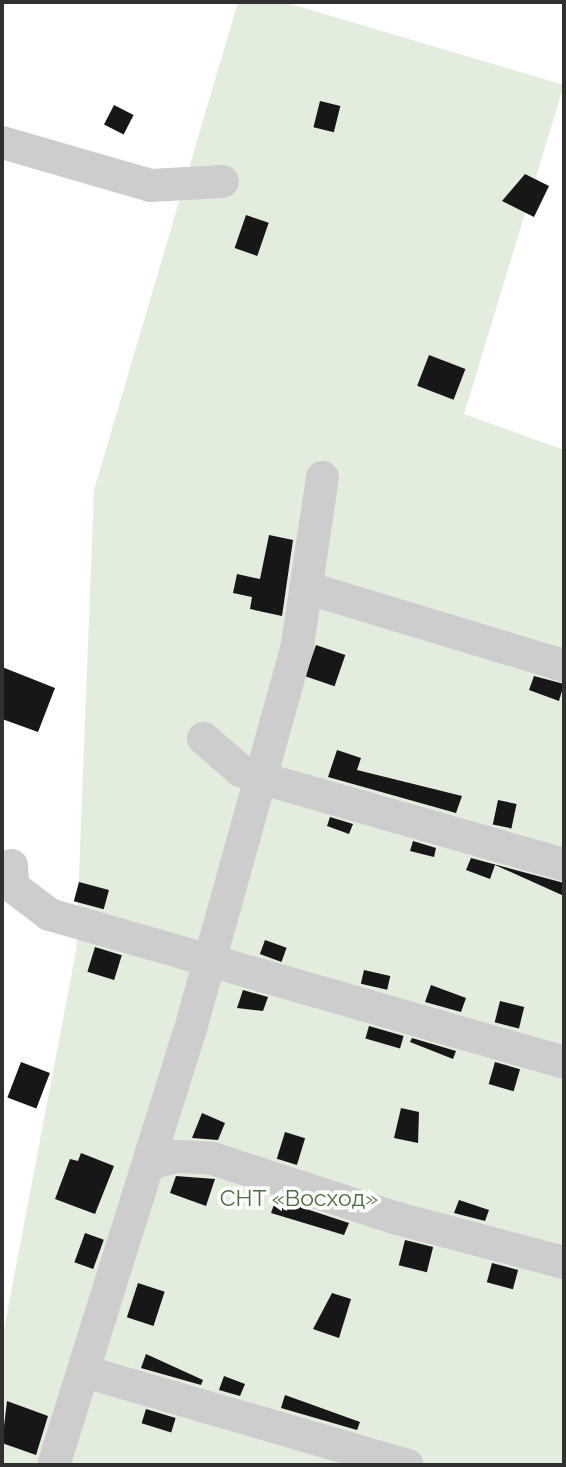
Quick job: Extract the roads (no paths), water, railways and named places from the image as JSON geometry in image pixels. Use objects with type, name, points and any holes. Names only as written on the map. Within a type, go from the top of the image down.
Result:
[{"type":"street","points":[[2,142],[150,185],[222,181]]},
{"type":"street","points":[[53,1465],[149,1163],[297,644],[323,477]]},
{"type":"street","points":[[305,587],[564,666]]},
{"type":"street","points":[[203,738],[240,770],[258,777],[564,864]]},
{"type":"street","points":[[11,865],[12,886],[49,914],[564,1062]]},
{"type":"street","points":[[149,1163],[177,1156],[212,1157],[397,1218],[564,1262]]},
{"type":"street","points":[[84,1371],[407,1465]]},
{"type":"park label","name":"СНТ «Восход»","points":[[299,1198]]}]
